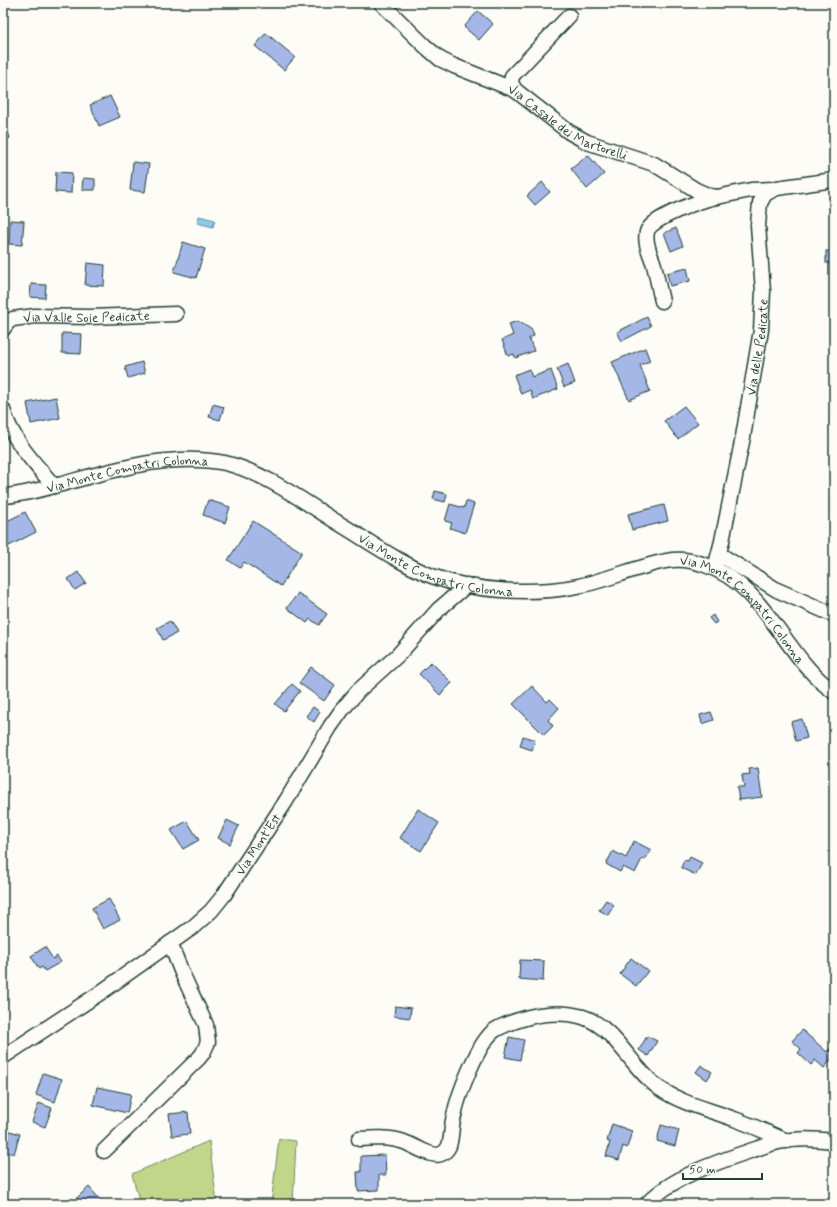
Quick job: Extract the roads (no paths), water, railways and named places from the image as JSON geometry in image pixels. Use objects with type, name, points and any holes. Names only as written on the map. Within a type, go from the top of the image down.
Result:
[{"type":"street","name":"Via Casale dei Martorelli","points":[[381,3],[440,59],[515,90],[564,128],[581,139],[649,162],[664,169],[696,190],[717,197]]},
{"type":"street","points":[[515,90],[511,83],[512,76],[569,16]]},
{"type":"street","points":[[662,301],[654,264],[647,244],[648,228],[656,220],[688,206],[717,197],[751,190],[772,189],[782,186],[834,180]]},
{"type":"street","name":"Via delle Pedicate","points":[[715,568],[744,431],[761,330],[763,296],[758,225],[759,211],[763,196],[772,189]]},
{"type":"street","name":"Via Valle Soie Pedicate","points":[[3,329],[8,322],[13,319],[35,316],[89,317],[176,314]]},
{"type":"street","points":[[3,410],[7,422],[17,439],[34,463],[54,486]]},
{"type":"street","name":"Via Monte Compatri Colonna","points":[[3,496],[54,486],[118,469],[150,464],[205,461],[224,463],[241,468],[275,484],[412,567],[438,578],[468,585],[514,590],[561,589],[590,583],[658,562],[677,559],[694,562],[715,568],[732,577],[750,594],[813,672],[834,692]]},
{"type":"street","points":[[719,554],[772,588],[834,615]]},
{"type":"street","name":"Via Mont'Est","points":[[3,1057],[91,999],[205,917],[224,895],[294,787],[333,721],[346,704],[398,655],[439,609],[468,585]]},
{"type":"street","points":[[104,1151],[199,1058],[208,1042],[205,1020],[184,977],[170,943]]},
{"type":"street","points":[[359,1139],[396,1139],[431,1154],[442,1154],[449,1144],[454,1115],[462,1088],[483,1043],[489,1036],[500,1028],[521,1019],[538,1015],[564,1014],[582,1017],[598,1025],[611,1037],[650,1081],[683,1102],[736,1119],[788,1141]]},
{"type":"street","points":[[647,1204],[658,1192],[712,1165],[772,1144],[788,1141],[820,1139],[834,1141]]},
{"type":"water","points":[[199,216],[215,220],[213,227],[197,223]]}]
